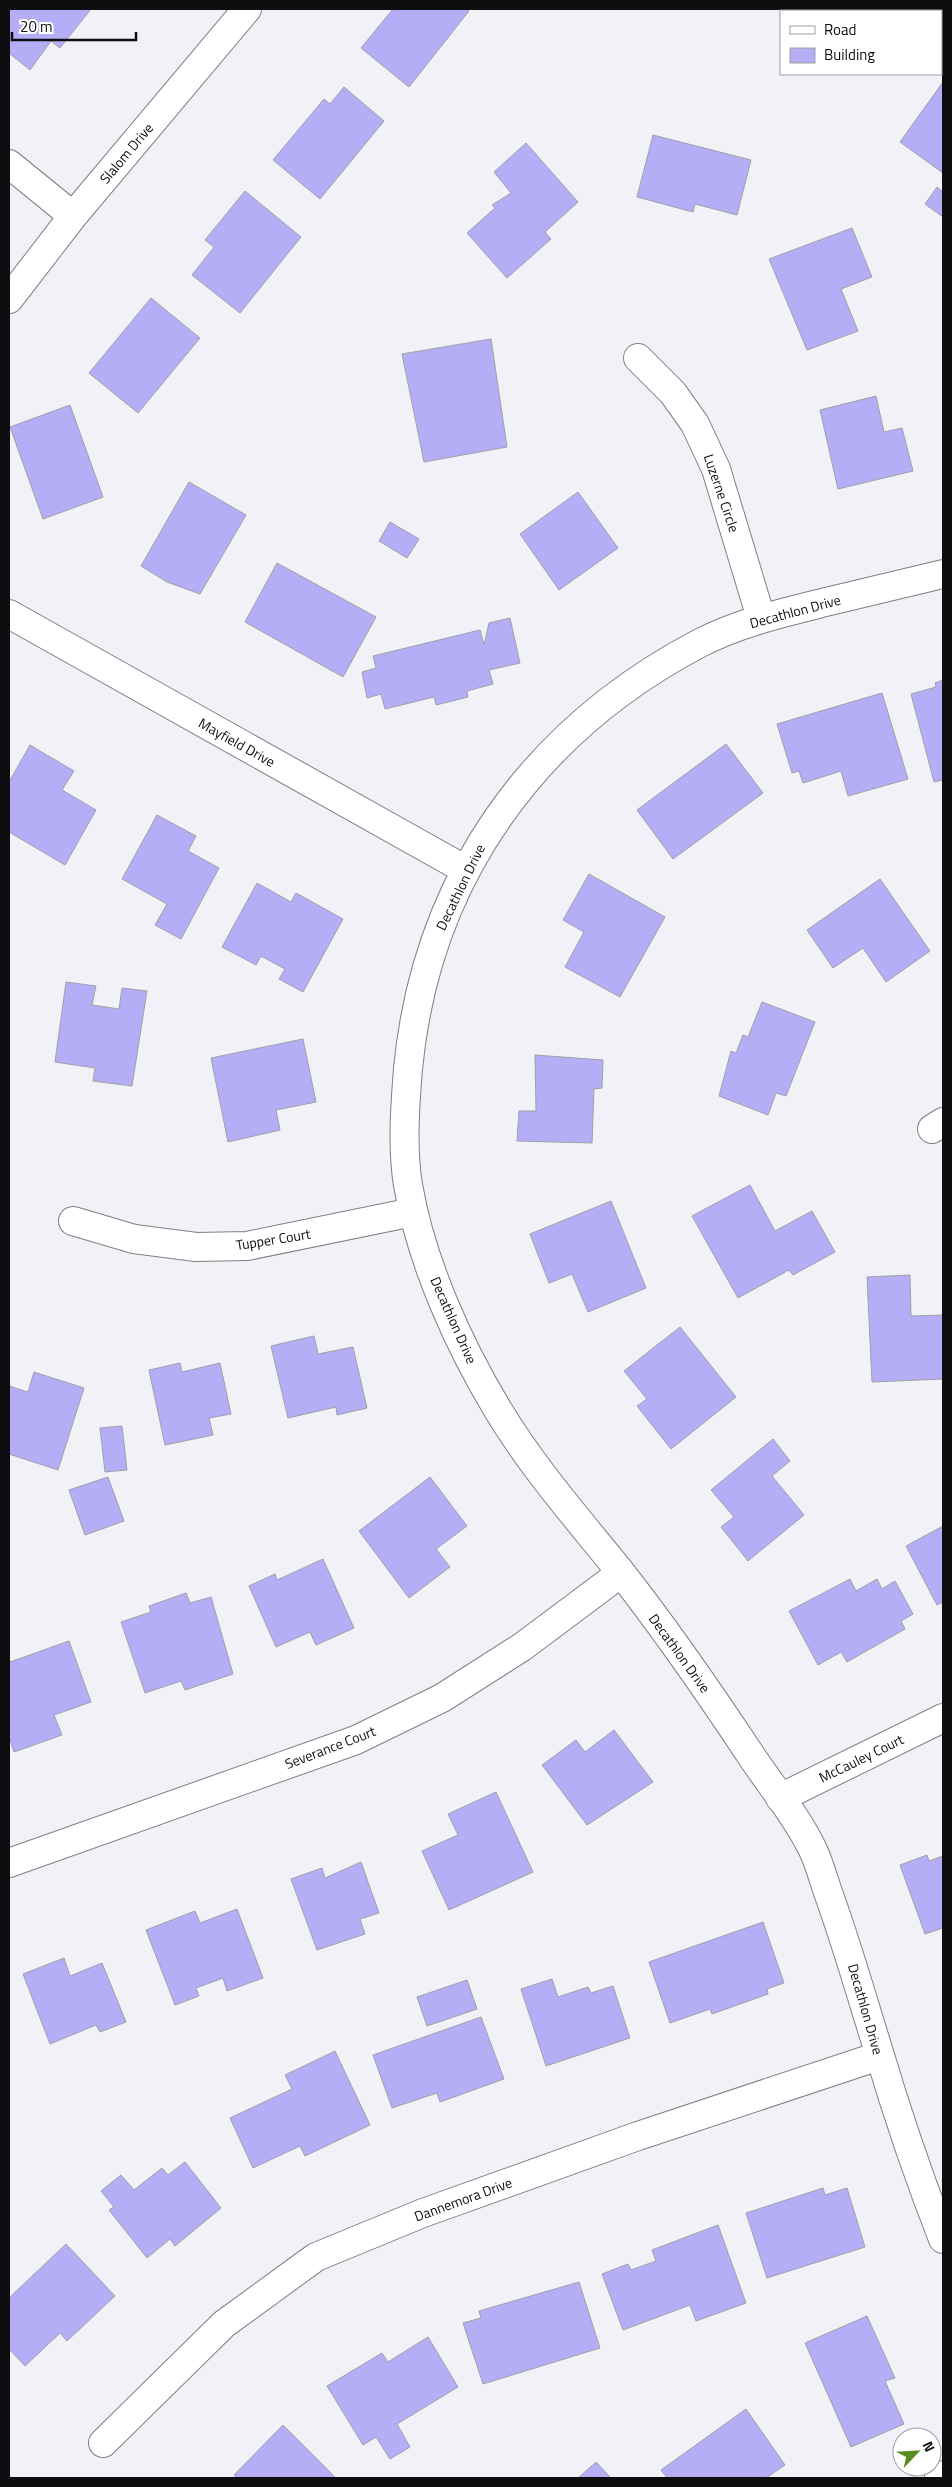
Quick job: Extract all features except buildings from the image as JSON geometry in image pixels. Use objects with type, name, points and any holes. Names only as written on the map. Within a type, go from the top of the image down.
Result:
[{"type":"street","name":"Slalom Drive","points":[[9,299],[73,216],[247,9]]},
{"type":"street","points":[[9,164],[73,216]]},
{"type":"street","name":"Luzerne Circle","points":[[638,358],[673,392],[695,424],[716,469],[761,618]]},
{"type":"street","name":"Decathlon Drive","points":[[943,574],[761,618],[704,641],[641,676],[584,720],[533,771],[490,828],[449,904],[429,958],[412,1029],[405,1103],[406,1178],[413,1212],[423,1245],[455,1329],[497,1409],[547,1484],[621,1573],[708,1691],[812,1848],[852,1959],[879,2056],[943,2239]]},
{"type":"street","name":"Mayfield Drive","points":[[9,614],[466,870]]},
{"type":"street","name":"Tupper Court","points":[[73,1221],[134,1239],[196,1247],[247,1246],[413,1212]]},
{"type":"street","name":"Severance Court","points":[[9,1863],[356,1740],[450,1693],[522,1647],[621,1573]]},
{"type":"street","name":"McCauley Court","points":[[780,1798],[943,1718]]},
{"type":"street","name":"Dannemora Drive","points":[[103,2443],[224,2324],[316,2257],[423,2213],[582,2156],[879,2056]]},
{"type":"street","points":[[939,2478],[943,2475]]}]
